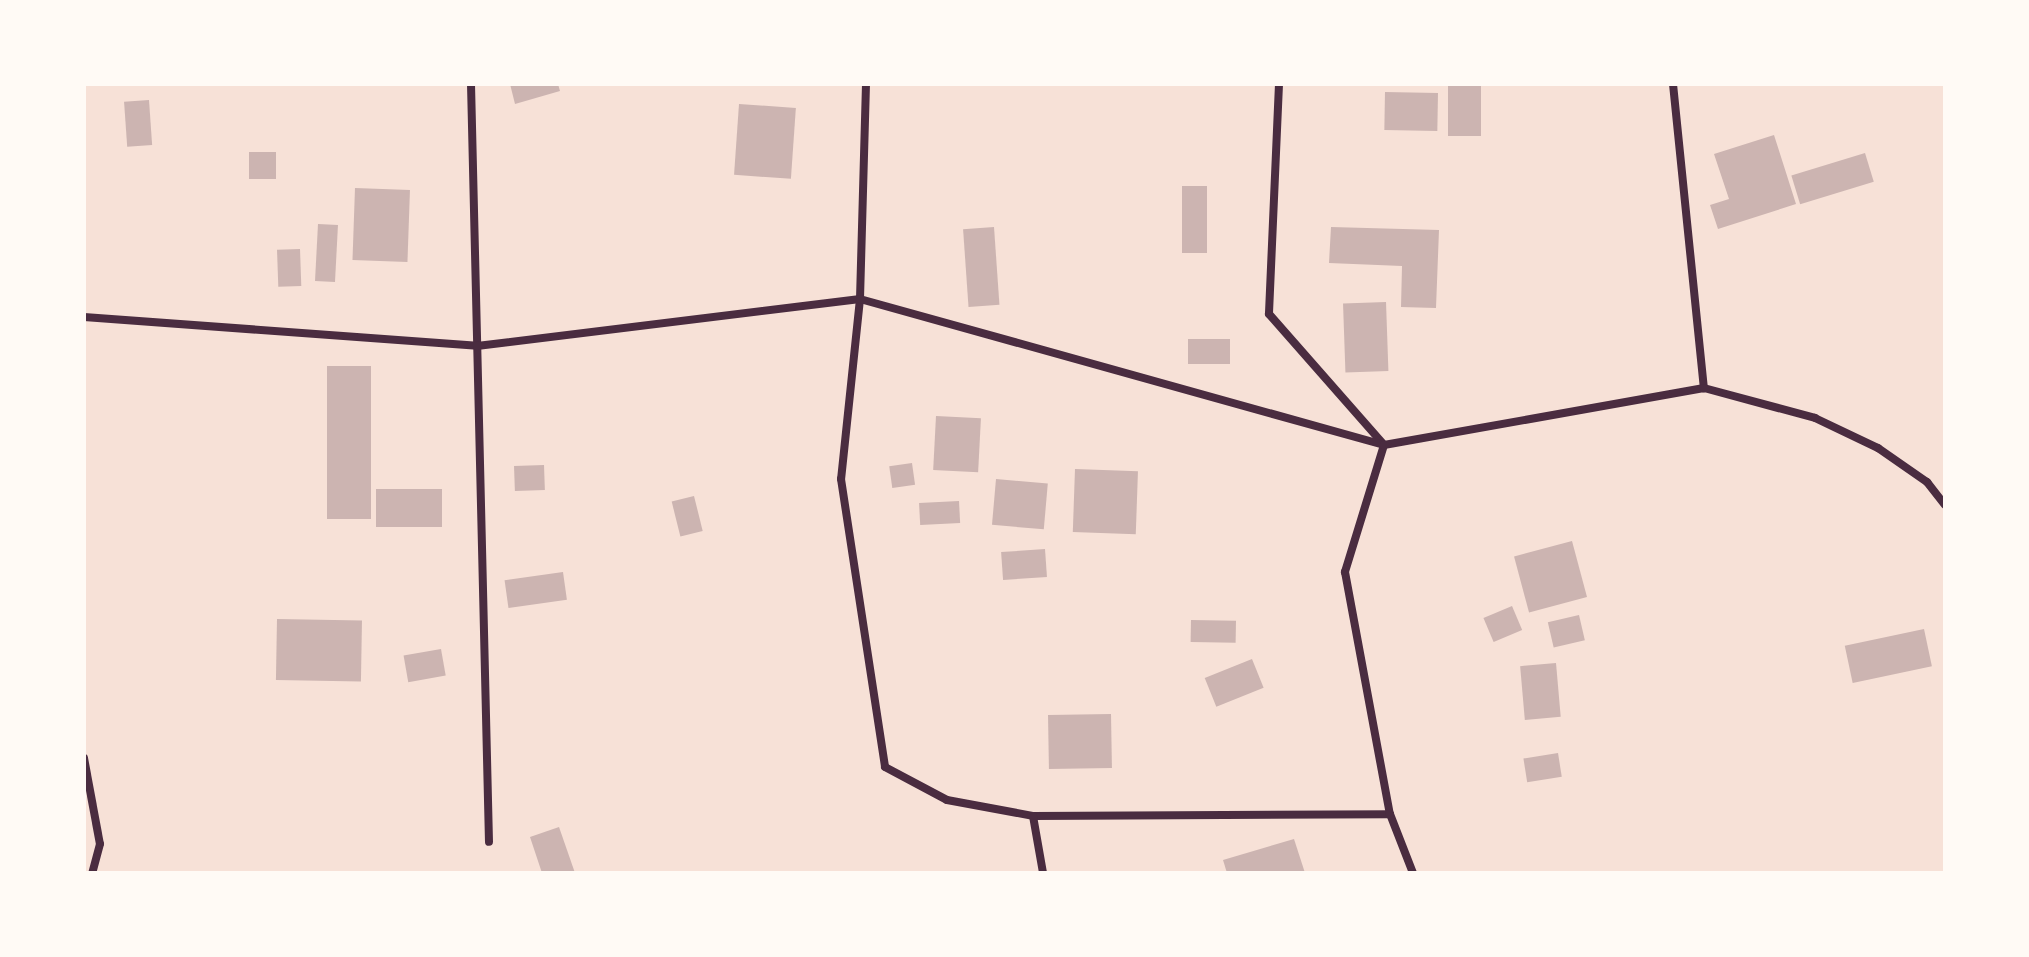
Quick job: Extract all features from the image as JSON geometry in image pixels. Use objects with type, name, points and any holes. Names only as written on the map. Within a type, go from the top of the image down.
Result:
[{"type":"street","points":[[471,84],[489,842]]},
{"type":"street","points":[[866,84],[860,299],[841,479],[885,767],[947,800],[1033,816],[1390,814]]},
{"type":"street","points":[[1279,84],[1269,314],[1384,445]]},
{"type":"street","points":[[1673,84],[1704,388]]},
{"type":"street","points":[[84,317],[477,346],[860,299],[1384,445],[1704,388],[1815,418],[1878,448],[1927,482],[1945,505]]},
{"type":"street","points":[[1384,445],[1345,572],[1390,814],[1413,873]]},
{"type":"street","points":[[84,758],[100,844],[92,873]]},
{"type":"street","points":[[1033,816],[1043,873]]},
{"type":"building","points":[[510,84],[558,84],[560,91],[515,104]]},
{"type":"building","points":[[1448,84],[1481,84],[1481,136],[1448,136]]},
{"type":"building","points":[[1385,92],[1438,93],[1437,131],[1384,130]]},
{"type":"building","points":[[149,100],[152,145],[127,147],[124,102]]},
{"type":"building","points":[[739,104],[796,108],[791,179],[734,175]]},
{"type":"building","points":[[1774,135],[1796,204],[1718,229],[1710,205],[1729,199],[1714,154]]},
{"type":"building","points":[[249,152],[276,152],[276,179],[249,179]]},
{"type":"building","points":[[1865,153],[1874,182],[1800,204],[1791,176]]},
{"type":"building","points":[[1182,186],[1207,186],[1207,253],[1182,253]]},
{"type":"building","points":[[355,188],[410,190],[407,262],[352,260]]},
{"type":"building","points":[[318,224],[338,225],[335,282],[315,281]]},
{"type":"building","points":[[994,227],[999,305],[969,307],[963,229]]},
{"type":"building","points":[[1331,227],[1439,230],[1436,308],[1401,307],[1402,266],[1329,263]]},
{"type":"building","points":[[300,249],[301,286],[278,287],[277,250]]},
{"type":"building","points":[[1386,302],[1388,371],[1345,372],[1343,304]]},
{"type":"building","points":[[1188,339],[1230,339],[1230,364],[1188,364]]},
{"type":"building","points":[[327,366],[371,366],[371,519],[327,519]]},
{"type":"building","points":[[936,416],[981,418],[978,472],[933,470]]},
{"type":"building","points":[[912,463],[915,485],[892,488],[889,466]]},
{"type":"building","points":[[544,465],[545,490],[515,491],[514,466]]},
{"type":"building","points":[[1075,469],[1138,471],[1136,534],[1073,532]]},
{"type":"building","points":[[996,479],[1048,484],[1044,529],[992,525]]},
{"type":"building","points":[[376,489],[442,489],[442,527],[376,527]]},
{"type":"building","points":[[694,496],[703,531],[680,536],[672,502]]},
{"type":"building","points":[[959,501],[960,523],[920,525],[919,503]]},
{"type":"building","points":[[1572,541],[1587,597],[1529,613],[1514,557]]},
{"type":"building","points":[[1045,549],[1047,577],[1003,580],[1001,552]]},
{"type":"building","points":[[563,572],[567,600],[508,608],[505,580]]},
{"type":"building","points":[[1512,606],[1522,630],[1494,642],[1483,618]]},
{"type":"building","points":[[1579,615],[1585,640],[1554,648],[1548,622]]},
{"type":"building","points":[[277,619],[362,620],[361,681],[276,680]]},
{"type":"building","points":[[1191,620],[1236,621],[1236,643],[1191,642]]},
{"type":"building","points":[[1924,629],[1932,666],[1853,683],[1845,646]]},
{"type":"building","points":[[441,649],[446,676],[408,682],[404,656]]},
{"type":"building","points":[[1252,659],[1264,688],[1216,707],[1205,678]]},
{"type":"building","points":[[1556,663],[1561,717],[1525,720],[1520,666]]},
{"type":"building","points":[[1111,714],[1112,768],[1049,769],[1048,715]]},
{"type":"building","points":[[1558,753],[1562,777],[1527,782],[1523,758]]},
{"type":"building","points":[[559,827],[575,873],[542,873],[530,837]]},
{"type":"building","points":[[1294,839],[1305,873],[1227,873],[1223,860]]}]
